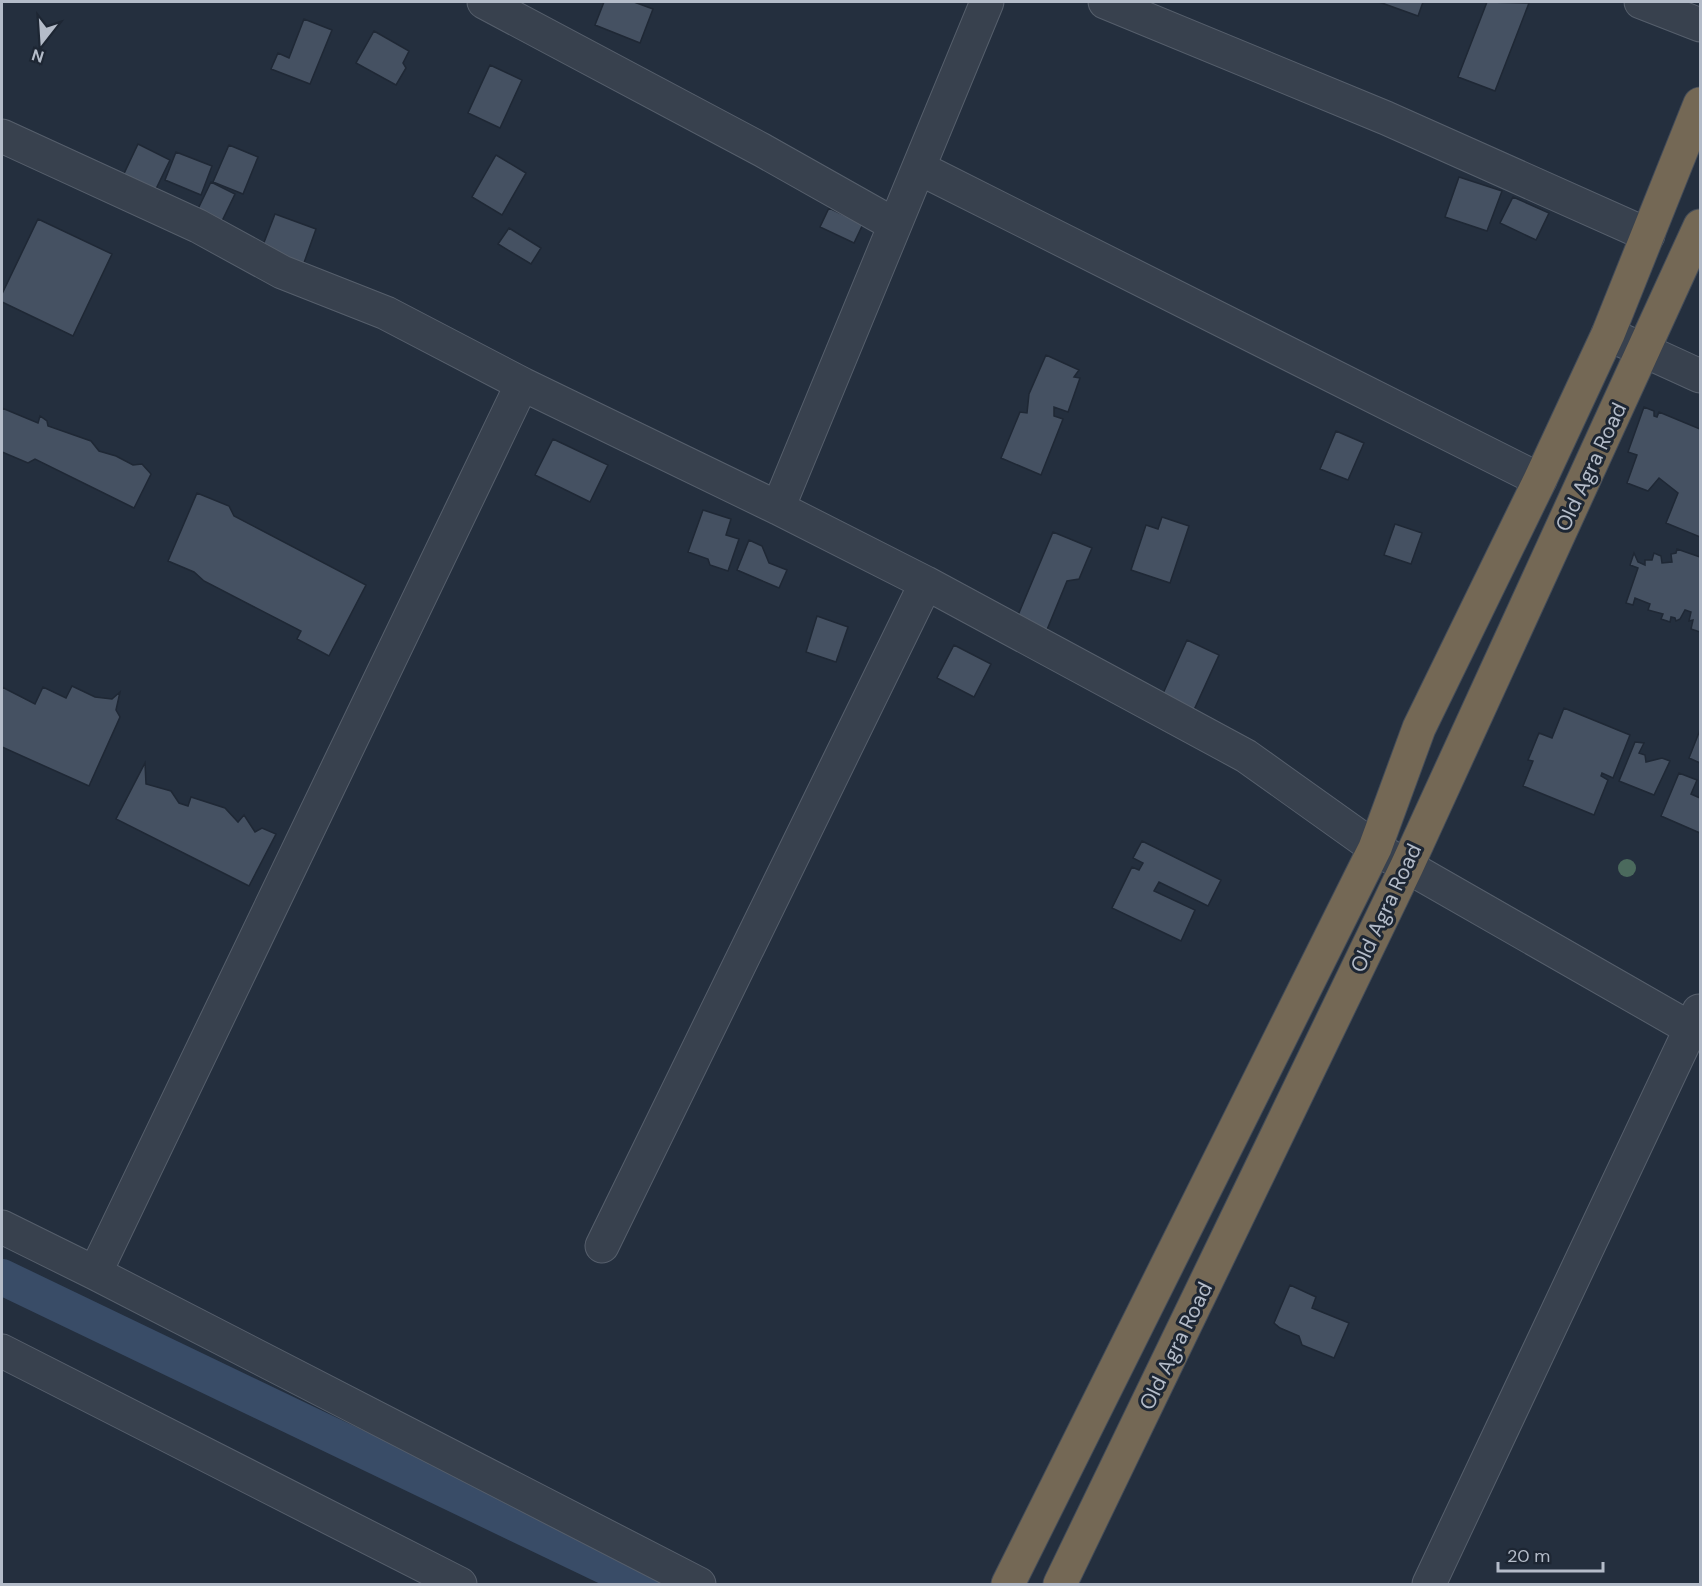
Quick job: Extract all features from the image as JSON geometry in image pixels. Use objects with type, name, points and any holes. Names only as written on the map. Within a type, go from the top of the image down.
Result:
[{"type":"highway","points":[[1008,1584],[1375,848],[1419,728],[1540,480],[1608,334],[1701,104]]},
{"type":"highway","name":"Old Agra Road","points":[[1060,1584],[1407,866],[1701,226]]},
{"type":"street","points":[[484,2],[762,150],[895,225]]},
{"type":"street","points":[[778,508],[987,2]]},
{"type":"street","points":[[1105,2],[1386,118],[1648,235]]},
{"type":"street","points":[[1641,2],[1701,25]]},
{"type":"street","points":[[2,136],[198,225],[282,272],[386,314],[522,384],[778,508],[926,583],[1246,756],[1375,848],[1697,1024],[1429,1584]]},
{"type":"street","points":[[919,168],[1540,480]]},
{"type":"street","points":[[1608,334],[1701,376]]},
{"type":"street","points":[[95,1273],[522,384]]},
{"type":"street","points":[[602,1245],[926,583]]},
{"type":"street","points":[[2,1227],[699,1584]]},
{"type":"street","points":[[2,1351],[460,1584]]},
{"type":"building","points":[[604,2],[634,2],[653,9],[640,43],[595,25]]},
{"type":"building","points":[[1379,2],[1423,2],[1418,16]]},
{"type":"building","points":[[1487,2],[1529,3],[1495,91],[1458,77]]},
{"type":"building","points":[[304,19],[332,30],[310,84],[271,69],[278,53],[289,58]]},
{"type":"building","points":[[374,31],[409,51],[403,63],[406,68],[396,85],[356,63]]},
{"type":"building","points":[[490,65],[522,80],[500,128],[468,113]]},
{"type":"building","points":[[138,144],[170,160],[153,195],[121,180]]},
{"type":"building","points":[[229,145],[258,157],[243,194],[213,182]]},
{"type":"building","points":[[176,152],[212,166],[201,195],[165,180]]},
{"type":"building","points":[[496,155],[526,173],[502,215],[472,197]]},
{"type":"building","points":[[1459,177],[1502,191],[1487,231],[1445,217]]},
{"type":"building","points":[[211,182],[235,194],[221,223],[197,211]]},
{"type":"building","points":[[1513,197],[1549,213],[1536,240],[1500,223]]},
{"type":"building","points":[[829,208],[863,224],[854,243],[820,227]]},
{"type":"building","points":[[275,214],[316,229],[300,274],[258,258]]},
{"type":"building","points":[[38,219],[112,254],[73,336],[2,302],[2,294]]},
{"type":"building","points":[[509,228],[541,248],[531,264],[498,244]]},
{"type":"building","points":[[1046,355],[1079,370],[1074,377],[1080,378],[1068,412],[1054,407],[1054,416],[1063,419],[1041,475],[1001,458],[1020,412],[1027,413],[1029,394]]},
{"type":"building","points":[[1644,407],[1654,411],[1654,416],[1657,417],[1659,412],[1700,429],[1700,537],[1666,523],[1678,493],[1659,478],[1648,491],[1627,483],[1637,455],[1628,452]]},
{"type":"building","points":[[2,408],[38,423],[40,416],[47,421],[48,426],[91,441],[99,451],[116,456],[133,465],[142,464],[151,474],[134,508],[35,459],[28,463],[2,452]]},
{"type":"building","points":[[1336,431],[1364,443],[1348,480],[1320,469]]},
{"type":"building","points":[[553,439],[608,465],[590,502],[535,475]]},
{"type":"building","points":[[197,493],[229,506],[234,516],[366,585],[329,656],[297,639],[301,631],[204,581],[194,572],[168,561]]},
{"type":"building","points":[[703,510],[731,519],[726,535],[739,539],[728,571],[710,565],[708,559],[688,552]]},
{"type":"building","points":[[1162,517],[1189,526],[1170,583],[1131,570],[1146,525],[1158,529]]},
{"type":"building","points":[[1395,524],[1422,533],[1411,564],[1384,555]]},
{"type":"building","points":[[1053,532],[1092,548],[1079,579],[1067,581],[1046,632],[1016,620]]},
{"type":"building","points":[[749,540],[762,546],[769,563],[787,570],[779,588],[737,570]]},
{"type":"building","points":[[1677,549],[1700,557],[1700,632],[1691,629],[1693,620],[1689,621],[1691,612],[1685,610],[1680,619],[1676,621],[1671,617],[1670,622],[1661,619],[1663,614],[1648,610],[1650,604],[1635,598],[1633,605],[1626,603],[1638,568],[1630,565],[1634,553],[1638,562],[1645,565],[1645,560],[1652,560],[1654,553],[1661,556],[1662,563],[1672,562],[1671,554],[1676,553]]},
{"type":"building","points":[[817,616],[848,627],[836,662],[806,652]]},
{"type":"building","points":[[1187,640],[1219,655],[1193,712],[1161,698]]},
{"type":"building","points":[[954,645],[991,664],[974,697],[937,678]]},
{"type":"building","points":[[72,686],[95,697],[112,699],[120,692],[116,710],[120,717],[89,786],[2,747],[2,687],[35,704],[43,687],[66,698]]},
{"type":"building","points":[[1564,708],[1630,735],[1613,778],[1602,773],[1601,776],[1608,780],[1594,815],[1523,786],[1533,761],[1528,760],[1539,733],[1552,738]]},
{"type":"building","points":[[1700,730],[1700,763],[1689,758]]},
{"type":"building","points":[[1635,742],[1644,743],[1639,753],[1645,755],[1646,762],[1662,758],[1670,761],[1654,795],[1619,781]]},
{"type":"building","points":[[145,763],[146,784],[171,791],[179,803],[188,806],[191,797],[225,808],[238,822],[244,815],[255,832],[262,828],[276,834],[249,886],[116,819]]},
{"type":"building","points":[[1679,773],[1697,780],[1691,794],[1700,798],[1700,833],[1661,816]]},
{"type":"building","points":[[1142,841],[1221,880],[1208,906],[1159,882],[1154,891],[1195,910],[1181,941],[1112,908],[1132,867],[1139,870],[1143,863],[1133,858]]},
{"type":"building","points":[[1290,1285],[1316,1297],[1312,1308],[1349,1323],[1334,1358],[1302,1345],[1299,1336],[1274,1323]]},
{"type":"waterway","points":[[2,1277],[642,1584]]}]
